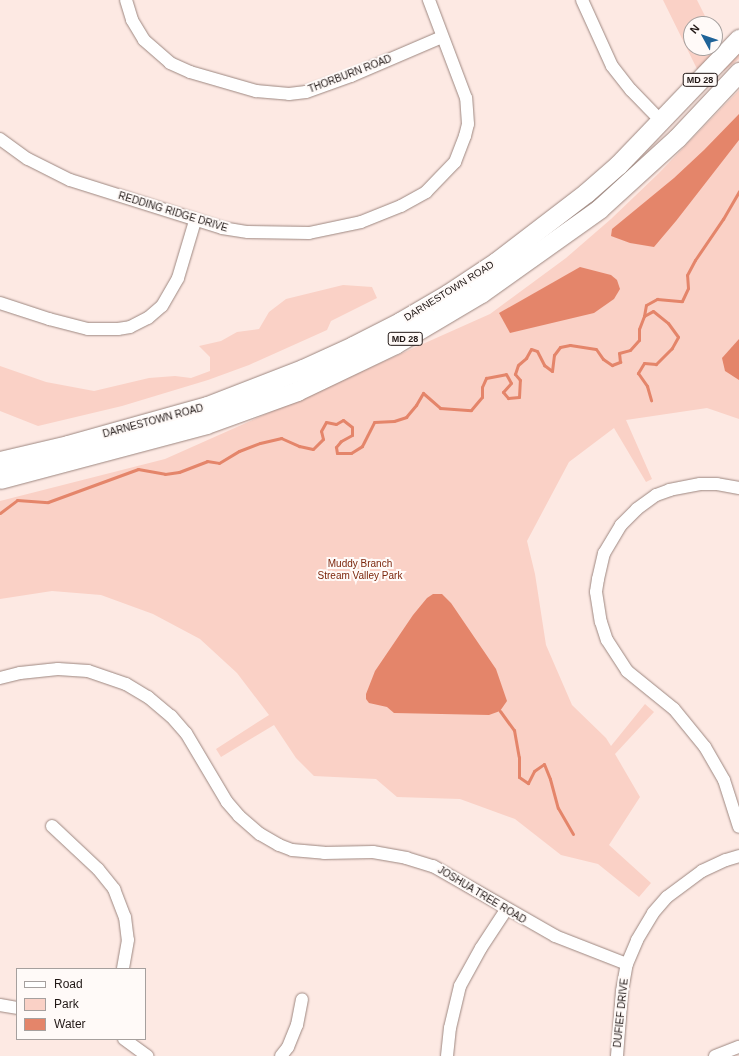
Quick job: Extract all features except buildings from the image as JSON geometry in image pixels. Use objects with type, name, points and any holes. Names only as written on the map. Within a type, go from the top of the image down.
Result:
[{"type":"main road","name":"DARNESTOWN ROAD","points":[[0,461],[207,406],[296,372],[353,346],[448,294],[496,262],[586,193],[618,165],[739,38]]},
{"type":"main road","name":"DARNESTOWN ROAD","points":[[0,479],[206,424],[297,391],[395,344],[481,293],[569,232],[598,209],[677,138],[739,72]]},
{"type":"street","name":"THORBURN ROAD","points":[[126,0],[132,20],[144,40],[170,64],[190,72],[256,91],[289,94],[306,92],[351,76],[442,37]]},
{"type":"street","name":"REDDING RIDGE DRIVE","points":[[0,139],[28,159],[70,180],[195,221],[222,228],[248,232],[309,233],[361,222],[401,206],[426,192],[455,162],[465,136],[468,124],[466,98],[429,0]]},
{"type":"street","points":[[582,0],[612,66],[631,90],[661,121]]},
{"type":"street","points":[[0,303],[49,319],[88,328],[118,330],[130,327],[148,318],[162,306],[178,278],[195,221]]},
{"type":"street","points":[[739,488],[717,484],[700,484],[663,493],[637,509],[621,525],[604,553],[596,592],[601,622],[607,640],[627,671],[674,708],[705,747],[724,780],[739,827]]},
{"type":"street","name":"JOSHUA TREE ROAD","points":[[0,678],[20,673],[58,669],[88,671],[126,684],[148,697],[171,716],[186,733],[227,802],[239,816],[260,834],[292,850],[324,853],[373,852],[406,858],[426,864],[457,879],[506,910],[555,936],[627,964]]},
{"type":"street","points":[[52,826],[98,869],[114,889],[125,917],[128,940],[123,968]]},
{"type":"street","name":"DUFIEF DRIVE","points":[[617,1056],[622,991],[627,964],[637,940],[653,913],[667,897],[702,871],[739,856]]},
{"type":"street","points":[[447,1056],[450,1028],[460,986],[481,948],[506,910]]},
{"type":"street","points":[[281,1056],[288,1047],[297,1025],[302,999]]},
{"type":"street","points":[[0,1006],[16,1008]]},
{"type":"street","points":[[125,1040],[147,1056]]},
{"type":"street","points":[[715,1056],[739,1047]]},
{"type":"green space","points":[[663,0],[697,0],[705,16],[683,16],[683,41]]},
{"type":"green space","points":[[739,51],[739,59],[724,71],[723,69]]},
{"type":"green space","points":[[691,56],[712,56],[698,71]]},
{"type":"green space","name":"Muddy Branch Stream Valley Park","points":[[739,90],[739,419],[707,408],[626,420],[652,479],[646,482],[614,428],[569,462],[527,541],[535,574],[546,645],[572,705],[606,738],[611,746],[645,704],[654,712],[615,754],[640,797],[609,845],[651,883],[639,897],[598,864],[561,855],[515,819],[460,799],[397,797],[376,779],[314,776],[296,758],[274,725],[221,757],[216,749],[269,715],[237,673],[200,639],[153,614],[101,595],[52,591],[0,599],[0,501],[165,459],[490,314],[566,258],[611,219],[659,173]]},
{"type":"green space","points":[[343,285],[372,287],[377,298],[331,321],[327,330],[249,365],[208,380],[122,406],[38,426],[0,411],[0,366],[46,382],[94,391],[149,378],[175,376],[191,378],[210,371],[210,357],[199,346],[221,341],[237,332],[259,329],[269,312],[286,299]]},
{"type":"water","points":[[739,114],[739,140],[654,247],[630,243],[611,236],[612,229],[674,178]]},
{"type":"water","points":[[580,267],[611,275],[617,280],[620,289],[614,299],[594,313],[510,333],[499,313]]},
{"type":"water","points":[[739,339],[739,380],[725,371],[722,358]]},
{"type":"water","points":[[433,594],[442,594],[451,603],[496,669],[507,701],[500,711],[489,715],[394,713],[387,707],[369,703],[366,699],[366,694],[375,671],[413,615],[427,598]]},
{"type":"waterway","points":[[0,513],[17,500],[48,502],[138,469],[165,474],[179,472],[207,461],[219,463],[239,451],[260,443],[281,438],[299,446],[313,449],[323,439],[321,431],[326,422],[336,424],[343,420],[352,427],[352,435],[341,441],[336,447],[337,453],[351,453],[362,446],[374,422],[394,421],[406,417],[416,405],[423,393],[440,408],[471,410],[482,397],[482,387],[486,378],[506,374],[511,383],[503,392],[508,398],[519,397],[520,380],[515,374],[518,365],[526,358],[531,349],[537,351],[544,365],[552,371],[554,355],[560,347],[570,345],[596,349],[603,359],[612,365],[620,362],[619,353],[630,350],[639,340],[639,329],[646,305],[657,299],[682,301],[688,288],[687,275],[739,191]]},
{"type":"waterway","points":[[644,316],[653,311],[668,323],[678,337],[672,348],[656,364],[644,363],[638,373],[647,386],[651,400]]},
{"type":"waterway","points":[[500,711],[514,730],[519,757],[519,777],[528,783],[534,771],[544,764],[558,808],[573,834]]}]
